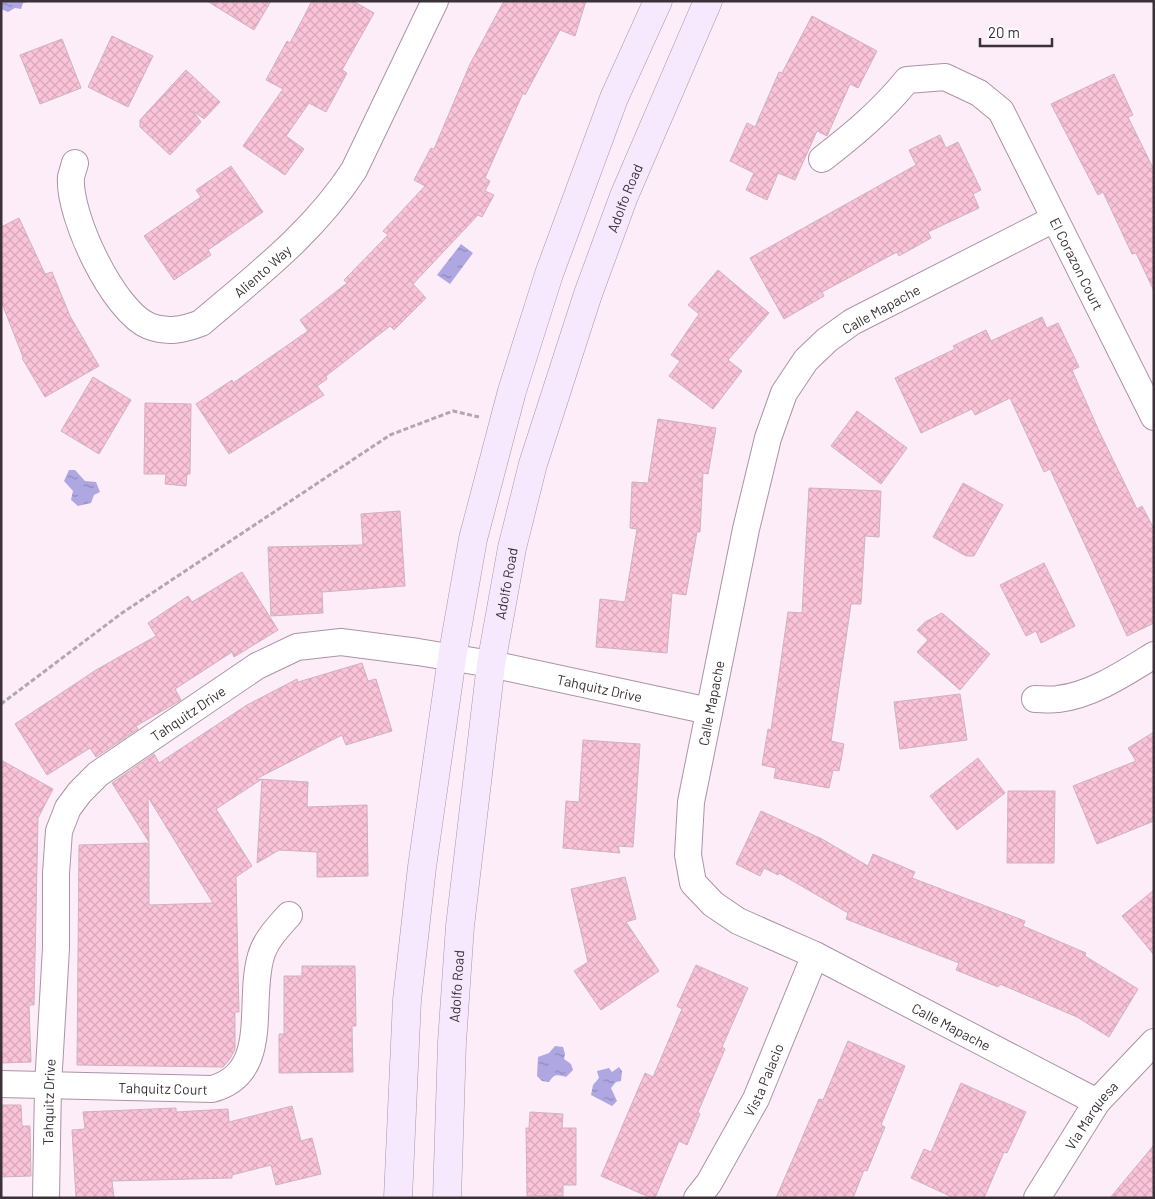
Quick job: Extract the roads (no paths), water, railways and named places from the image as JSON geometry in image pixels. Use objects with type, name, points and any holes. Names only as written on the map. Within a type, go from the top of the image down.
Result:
[{"type":"main road","points":[[398,1198],[407,1000],[422,867],[452,658],[473,539],[512,391],[546,283],[614,98],[658,1]]},
{"type":"main road","name":"Adolfo Road","points":[[448,1198],[452,1042],[460,926],[491,664],[512,548],[556,390],[624,196],[708,1]]},
{"type":"street","name":"Aliento Way","points":[[75,162],[71,178],[76,212],[86,239],[113,295],[132,316],[148,326],[166,331],[184,330],[201,324],[290,247],[341,190],[354,170],[435,1]]},
{"type":"street","name":"El Corazon Court","points":[[822,159],[856,133],[890,102],[907,80],[945,77],[979,93],[1001,111],[1154,417]]},
{"type":"street","name":"Calle Mapache","points":[[1054,219],[852,322],[827,340],[806,360],[784,393],[768,438],[746,529],[691,802],[688,856],[693,883],[713,904],[738,921],[815,955],[1097,1102]]},
{"type":"street","name":"Tahquitz Drive","points":[[46,1198],[48,1086],[56,948],[56,873],[59,831],[68,808],[80,792],[98,774],[257,666],[297,647],[341,642],[491,664],[710,711]]},
{"type":"street","points":[[1035,699],[1058,700],[1082,693],[1111,680],[1154,655]]},
{"type":"street","name":"Tahquitz Court","points":[[1,1084],[212,1089],[226,1085],[237,1078],[246,1067],[252,1049],[261,955],[274,931],[288,915]]},
{"type":"street","name":"Vista Palacio","points":[[697,1198],[709,1184],[756,1099],[815,955]]},
{"type":"street","name":"Via Marquesa","points":[[1037,1198],[1097,1102],[1154,1042]]},
{"type":"water","points":[[1,1],[31,1],[23,3],[21,9],[15,8],[8,12],[1,9]]},
{"type":"water","points":[[461,244],[473,253],[450,284],[437,275]]},
{"type":"water","points":[[69,470],[75,470],[85,481],[96,482],[100,492],[94,495],[91,503],[78,506],[71,500],[73,491],[64,481]]},
{"type":"water","points":[[555,1046],[563,1047],[564,1059],[571,1064],[573,1070],[566,1077],[556,1075],[549,1082],[542,1081],[537,1076],[538,1057],[549,1053]]},
{"type":"water","points":[[619,1067],[622,1071],[621,1081],[616,1082],[611,1088],[617,1101],[612,1106],[591,1095],[593,1085],[599,1078],[597,1071],[609,1068],[612,1072]]}]
